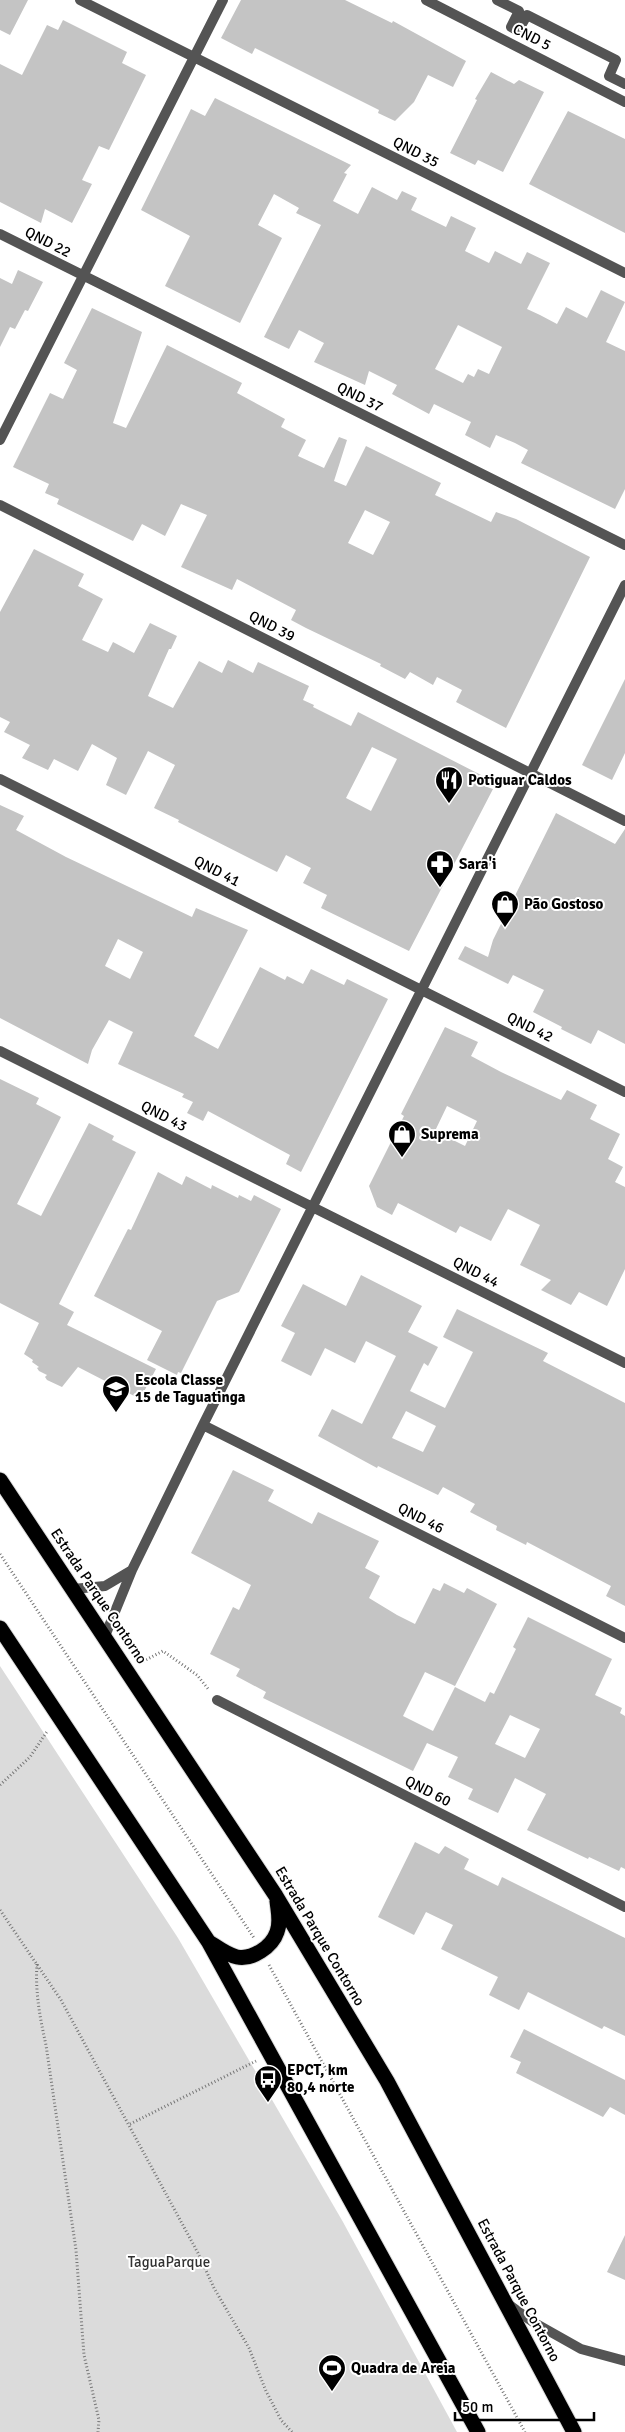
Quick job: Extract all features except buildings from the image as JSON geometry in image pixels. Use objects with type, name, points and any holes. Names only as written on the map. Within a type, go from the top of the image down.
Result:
[{"type":"highway","name":"Estrada Parque Contorno","points":[[0,1480],[276,1896],[387,2081],[574,2432]]},
{"type":"highway","points":[[0,1628],[208,1941],[478,2432]]},
{"type":"highway","points":[[208,1941],[238,1958],[248,1957],[262,1951],[269,1945],[277,1933],[279,1921],[276,1896]]},
{"type":"street","name":"QND 35","points":[[80,0],[625,273]]},
{"type":"street","points":[[0,440],[223,0]]},
{"type":"street","name":"CND 5","points":[[426,0],[625,102]]},
{"type":"street","points":[[497,0],[519,11],[512,28],[518,31],[527,15],[616,60],[609,76],[625,84]]},
{"type":"street","name":"QND 22","points":[[0,234],[82,276]]},
{"type":"street","name":"QND 37","points":[[82,276],[625,545]]},
{"type":"street","name":"QND 39","points":[[0,505],[625,821]]},
{"type":"street","points":[[105,1636],[132,1570],[203,1425],[314,1208],[421,990],[625,585]]},
{"type":"street","name":"QND 41","points":[[0,779],[421,990]]},
{"type":"street","name":"QND 42","points":[[421,990],[625,1092]]},
{"type":"street","name":"QND 43","points":[[0,1052],[314,1208]]},
{"type":"street","name":"QND 44","points":[[314,1208],[625,1363]]},
{"type":"street","name":"QND 46","points":[[203,1425],[625,1638]]},
{"type":"street","points":[[73,1589],[105,1586],[132,1570]]},
{"type":"street","name":"QND 60","points":[[217,1700],[625,1907]]},
{"type":"street","points":[[505,2301],[533,2322],[581,2350],[625,2361]]},
{"type":"path","points":[[0,1554],[262,1951],[524,2432]]},
{"type":"path","points":[[127,1669],[163,1651],[197,1676],[217,1700]]},
{"type":"path","points":[[0,1785],[30,1757],[58,1716]]},
{"type":"path","points":[[0,1910],[58,1993],[130,2124],[174,2212],[198,2253],[214,2288],[246,2340],[281,2420],[292,2432]]},
{"type":"path","points":[[37,1964],[36,1983],[39,2015],[46,2046],[76,2250],[84,2354],[99,2420],[98,2432]]},
{"type":"path","points":[[130,2124],[270,2054]]},
{"type":"green space","name":"TaguaParque","points":[[0,1666],[178,1938],[343,2222],[457,2432],[0,2432]]},
{"type":"place","name":"Potiguar Caldos","points":[[449,804]]},
{"type":"place","name":"Sara'i","points":[[440,888]]},
{"type":"place","name":"Pão Gostoso","points":[[505,928]]},
{"type":"place","name":"Suprema","points":[[402,1158]]},
{"type":"place","name":"Escola Classe 15 de Taguatinga","points":[[116,1413]]},
{"type":"place","name":"EPCT, km 80,4 norte","points":[[268,2103]]},
{"type":"place","name":"Quadra de Areia","points":[[332,2392]]}]
